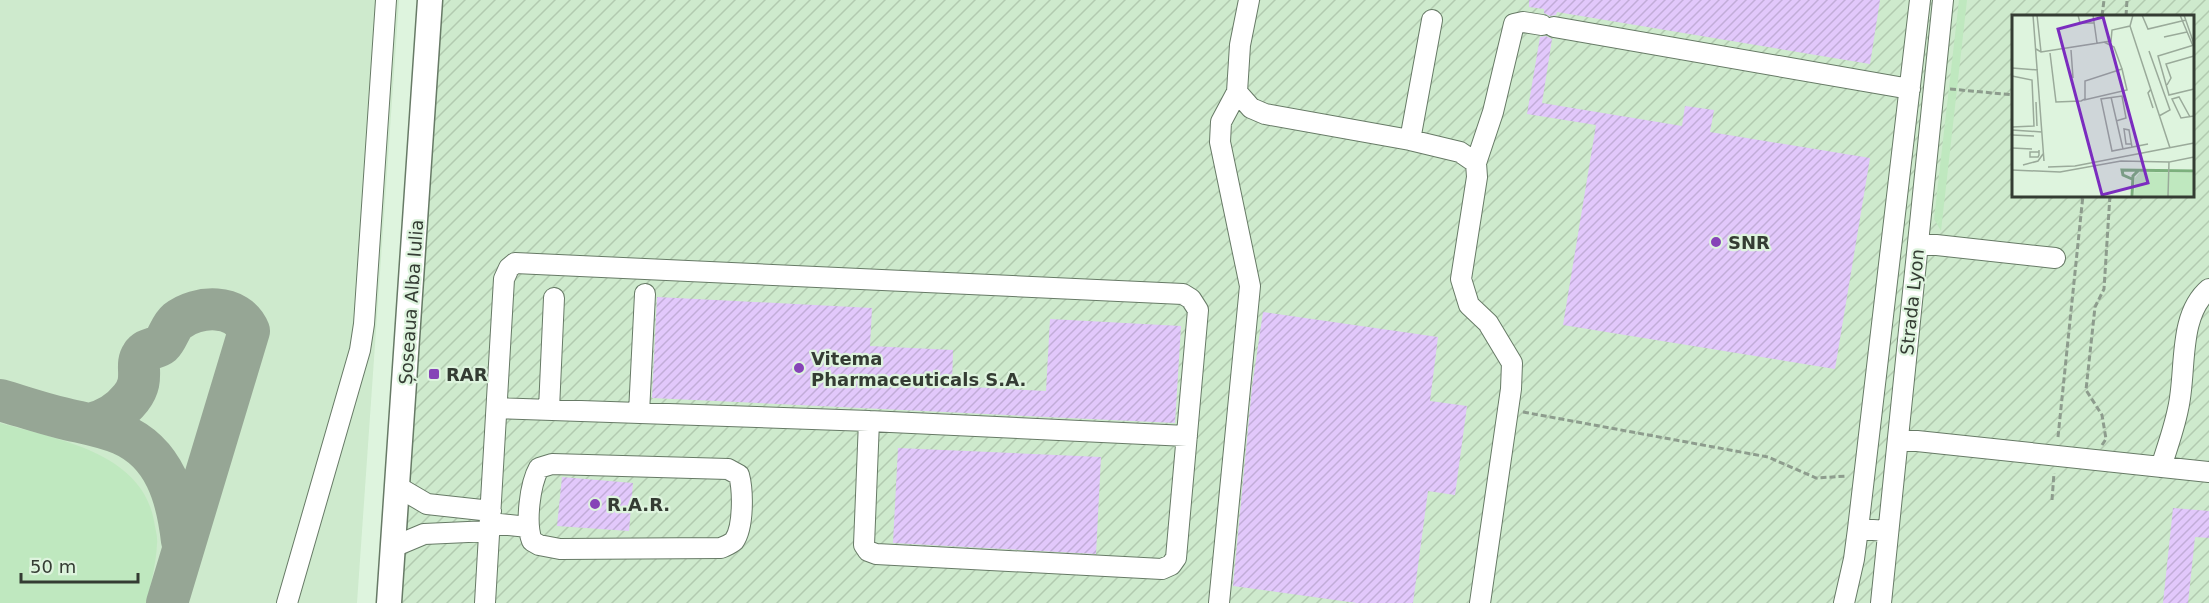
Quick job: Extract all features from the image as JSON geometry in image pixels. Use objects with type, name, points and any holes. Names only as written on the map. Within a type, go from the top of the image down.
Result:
[{"type":"main road","name":"Șoseaua Alba Iulia","points":[[389,603],[430,0]]},
{"type":"street","points":[[287,603],[360,350],[386,0]]},
{"type":"street","points":[[1219,603],[1250,286],[1220,142],[1221,122],[1237,92],[1240,45],[1249,0]]},
{"type":"street","points":[[1844,603],[1858,529],[1920,0]]},
{"type":"street","name":"Strada Lyon","points":[[1881,603],[1942,0]]},
{"type":"street","points":[[1410,140],[1432,20]]},
{"type":"street","points":[[1480,603],[1508,409],[1512,363],[1488,323],[1469,305],[1461,279],[1478,177],[1476,163],[1493,112],[1514,24],[1523,22],[1548,26],[1910,89]]},
{"type":"street","points":[[1237,92],[1251,108],[1265,114],[1410,140],[1460,152],[1476,163]]},
{"type":"street","points":[[1918,243],[2055,258]]},
{"type":"street","points":[[486,603],[504,279],[509,268],[515,263],[1183,294],[1191,299],[1198,310],[1176,558],[1162,569],[876,554],[868,551],[864,544],[869,421]]},
{"type":"street","points":[[2161,467],[2179,408],[2187,326],[2203,295],[2209,289]]},
{"type":"street","points":[[639,413],[645,294]]},
{"type":"street","points":[[549,409],[554,298]]},
{"type":"street","points":[[497,408],[869,421],[1187,436]]},
{"type":"street","points":[[1898,439],[2209,472]]},
{"type":"street","points":[[552,464],[728,470],[739,475],[742,487],[739,530],[733,541],[721,548],[560,549],[539,545],[532,541],[528,527],[533,478],[539,468],[552,464]]},
{"type":"street","points":[[398,487],[427,504],[490,522],[528,527]]},
{"type":"street","points":[[393,547],[424,534],[490,522]]},
{"type":"street","points":[[1858,529],[1888,531]]},
{"type":"path","points":[[2102,15],[2104,0]]},
{"type":"path","points":[[2126,15],[2127,0]]},
{"type":"path","points":[[1934,88],[2012,95]]},
{"type":"path","points":[[2058,437],[2083,196]]},
{"type":"path","points":[[2094,460],[2106,439],[2102,415],[2086,390],[2095,307],[2104,289],[2110,196]]},
{"type":"path","points":[[1508,409],[1768,457],[1816,478],[1864,475]]},
{"type":"path","points":[[2052,500],[2055,465]]},
{"type":"shaded area","points":[[0,0],[399,0],[357,603],[0,603]]},
{"type":"shaded area","points":[[436,0],[2209,0],[2209,603],[400,603]]},
{"type":"shaded area","points":[[1959,0],[1967,0],[1941,231],[1934,219]]},
{"type":"shaded area","points":[[0,423],[46,435],[94,452],[115,464],[133,479],[146,498],[157,538],[146,603],[0,603]]},
{"type":"building","points":[[1529,0],[1880,0],[1870,64],[1557,12],[1556,15],[1550,16],[1544,13],[1544,9],[1529,7]]},
{"type":"building","name":"SNR","points":[[1546,36],[1552,39],[1542,103],[1682,126],[1685,106],[1714,110],[1710,132],[1870,158],[1835,369],[1563,325],[1596,125],[1527,114],[1540,37]]},
{"type":"building","name":"Vitema Pharmaceuticals S.A.","points":[[657,297],[872,308],[870,346],[953,350],[952,386],[1046,391],[1050,319],[1181,326],[1175,423],[652,398]]},
{"type":"building","points":[[1263,312],[1438,337],[1430,401],[1467,406],[1455,495],[1428,491],[1413,603],[1357,603],[1233,586],[1252,387]]},
{"type":"building","points":[[898,448],[1101,457],[1096,554],[893,543]]},
{"type":"building","name":"R.A.R.","points":[[562,477],[633,483],[629,531],[557,526]]},
{"type":"building","points":[[2173,508],[2209,511],[2209,538],[2195,537],[2188,603],[2163,603]]},
{"type":"taxiway","points":[[90,424],[113,415],[131,398],[138,385],[142,355],[162,344],[177,321],[195,312],[216,310],[227,311],[244,322],[249,331],[167,603]]},
{"type":"taxiway","points":[[0,400],[107,429],[136,442],[148,453],[166,478],[177,508],[182,541]]},
{"type":"place","name":"SNR","points":[[1716,242]]},
{"type":"place","name":"Vitema Pharmaceuticals S.A.","points":[[799,368]]},
{"type":"place","name":"RAR","points":[[434,374]]},
{"type":"place","name":"R.A.R.","points":[[595,504]]}]
